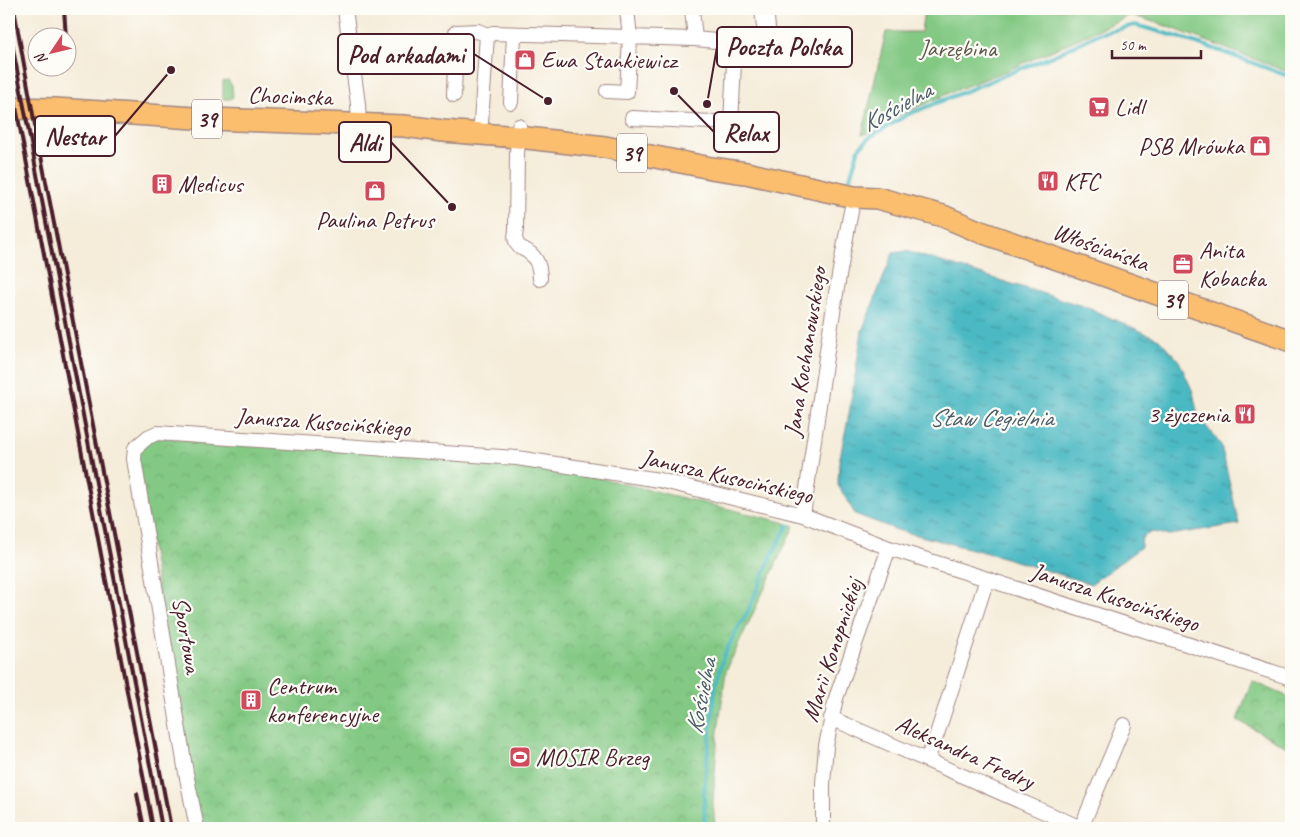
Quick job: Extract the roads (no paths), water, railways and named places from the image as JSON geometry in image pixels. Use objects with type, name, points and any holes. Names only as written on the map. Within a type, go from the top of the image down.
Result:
[{"type":"main road","name":"Chocimska","points":[[9,108],[359,125],[404,126],[498,122],[519,132]]},
{"type":"main road","name":"Chocimska","points":[[404,126],[444,131],[519,132],[631,140],[711,160],[746,173]]},
{"type":"main road","name":"Włościańska","points":[[746,173],[854,197],[875,208],[939,224],[978,231],[1291,341]]},
{"type":"street","points":[[345,9],[358,104],[359,125]]},
{"type":"street","points":[[607,90],[627,92],[630,38],[627,9]]},
{"type":"street","points":[[692,9],[695,39]]},
{"type":"street","points":[[454,95],[456,32],[478,31],[487,35],[493,33],[695,39],[768,46],[764,9]]},
{"type":"street","points":[[511,102],[514,34]]},
{"type":"street","points":[[482,122],[487,35]]},
{"type":"street","points":[[632,118],[730,123],[735,43]]},
{"type":"street","points":[[519,132],[515,240],[520,248],[528,251],[533,256],[540,269],[540,279]]},
{"type":"street","name":"Jana Kochanowskiego","points":[[803,515],[832,324],[854,197]]},
{"type":"street","name":"Janusza Kusocińskiego","points":[[135,448],[148,437],[157,433],[517,458],[658,480],[803,515],[889,548],[987,578],[1291,678]]},
{"type":"street","name":"Sportowa","points":[[135,448],[134,459],[186,773],[197,828]]},
{"type":"street","name":"Marii Konopnickiej","points":[[822,828],[826,746],[831,718],[836,698],[889,548]]},
{"type":"street","points":[[927,760],[987,578]]},
{"type":"street","name":"Aleksandra Fredry","points":[[831,718],[1081,828]]},
{"type":"street","points":[[1081,828],[1124,725]]},
{"type":"water","name":"Staw Cegielnia","points":[[906,251],[1086,307],[1159,339],[1179,361],[1193,392],[1198,416],[1221,445],[1239,524],[1169,535],[1152,532],[1142,537],[1141,547],[1091,584],[999,556],[897,530],[855,514],[838,485],[839,462],[849,414],[862,331],[893,253]]},
{"type":"waterway","name":"Kościelna","points":[[850,178],[859,148],[871,136],[907,115],[1057,54],[1098,34],[1135,25],[1209,47],[1291,77]]},
{"type":"waterway","name":"Kościelna","points":[[705,828],[706,766],[716,684],[724,655],[748,611],[771,557],[788,525]]},
{"type":"railway","points":[[14,9],[171,828]]},
{"type":"railway","points":[[64,9],[65,28]]},
{"type":"railway","points":[[9,28],[162,828]]},
{"type":"railway","points":[[9,70],[153,828]]},
{"type":"railway","points":[[137,794],[144,828]]},
{"type":"place","name":"Ewa Stankiewicz","points":[[525,60]]},
{"type":"place","name":"Nestar","points":[[171,70]]},
{"type":"place","name":"Relax","points":[[674,91]]},
{"type":"place","name":"Pod arkadami","points":[[548,101]]},
{"type":"place","name":"Poczta Polska","points":[[707,104]]},
{"type":"place","name":"Lidl","points":[[1099,107]]},
{"type":"place","name":"PSB Mrówka","points":[[1260,146]]},
{"type":"place","name":"KFC","points":[[1048,181]]},
{"type":"place","name":"Medicus","points":[[162,184]]},
{"type":"place","name":"Paulina Petrus","points":[[375,191]]},
{"type":"place","name":"Aldi","points":[[452,207]]},
{"type":"place","name":"Anita Kobacka","points":[[1183,264]]},
{"type":"place","name":"3 życzenia","points":[[1245,414]]},
{"type":"place","name":"Centrum konferencyjne","points":[[251,700]]},
{"type":"place","name":"MOSIR Brzeg","points":[[520,757]]},
{"type":"park label","name":"Jarzębina","points":[[958,48]]}]
